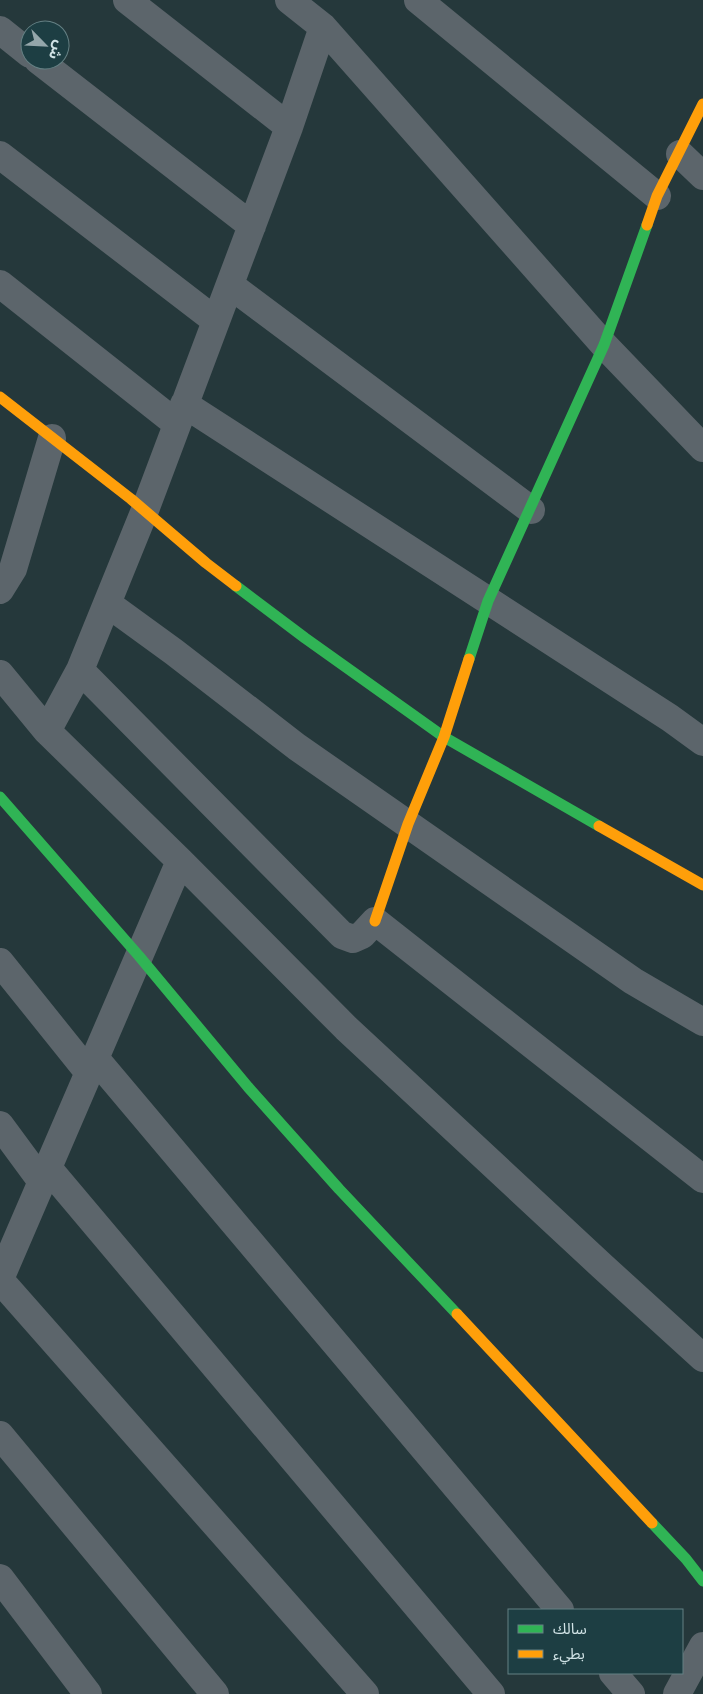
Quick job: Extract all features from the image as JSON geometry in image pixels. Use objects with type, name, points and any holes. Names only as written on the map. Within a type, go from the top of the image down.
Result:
[{"type":"street","points":[[126,0],[289,127]]},
{"type":"street","points":[[289,0],[323,27],[604,345],[703,448]]},
{"type":"street","points":[[418,0],[657,196]]},
{"type":"street","points":[[47,731],[80,670],[145,510],[289,127],[323,27]]},
{"type":"street","points":[[0,30],[20,46]]},
{"type":"street","points":[[51,70],[252,226]]},
{"type":"street","points":[[80,670],[334,928],[342,935],[353,939],[362,935],[375,922],[408,824],[444,737],[488,600],[604,345],[657,196],[680,154],[703,104]]},
{"type":"street","points":[[680,154],[703,176]]},
{"type":"street","points":[[0,155],[216,320]]},
{"type":"street","points":[[0,284],[181,414],[488,600],[703,742]]},
{"type":"street","points":[[230,285],[530,510]]},
{"type":"street","points":[[0,397],[145,510],[206,563],[305,638],[444,737],[703,885]]},
{"type":"street","points":[[0,590],[13,569],[52,438]]},
{"type":"street","points":[[108,604],[174,652],[297,747],[633,981],[703,1022]]},
{"type":"street","points":[[0,674],[47,731],[346,1028],[703,1358]]},
{"type":"street","points":[[0,797],[139,956],[248,1087],[326,1174],[686,1559],[703,1580]]},
{"type":"street","points":[[180,861],[0,1280],[365,1694]]},
{"type":"street","points":[[375,922],[703,1179]]},
{"type":"street","points":[[0,962],[92,1065],[559,1609]]},
{"type":"street","points":[[0,1126],[45,1175],[491,1694]]},
{"type":"street","points":[[0,1435],[215,1694]]},
{"type":"street","points":[[0,1578],[88,1694]]},
{"type":"street","points":[[677,1694],[703,1646]]},
{"type":"street","points":[[614,1674],[631,1694]]},
{"type":"traffic: fast","points":[[469,659],[488,601],[604,345],[647,225]]},
{"type":"traffic: fast","points":[[236,586],[305,638],[444,737],[599,826]]},
{"type":"traffic: fast","points":[[0,797],[139,956],[248,1087],[339,1189],[457,1314]]},
{"type":"traffic: fast","points":[[652,1523],[686,1559],[703,1581]]},
{"type":"traffic: slow","points":[[647,225],[657,196],[703,104]]},
{"type":"traffic: slow","points":[[0,397],[131,499],[236,586]]},
{"type":"traffic: slow","points":[[375,921],[408,824],[444,737],[469,659]]},
{"type":"traffic: slow","points":[[599,826],[703,885]]},
{"type":"traffic: slow","points":[[457,1314],[652,1523]]}]
